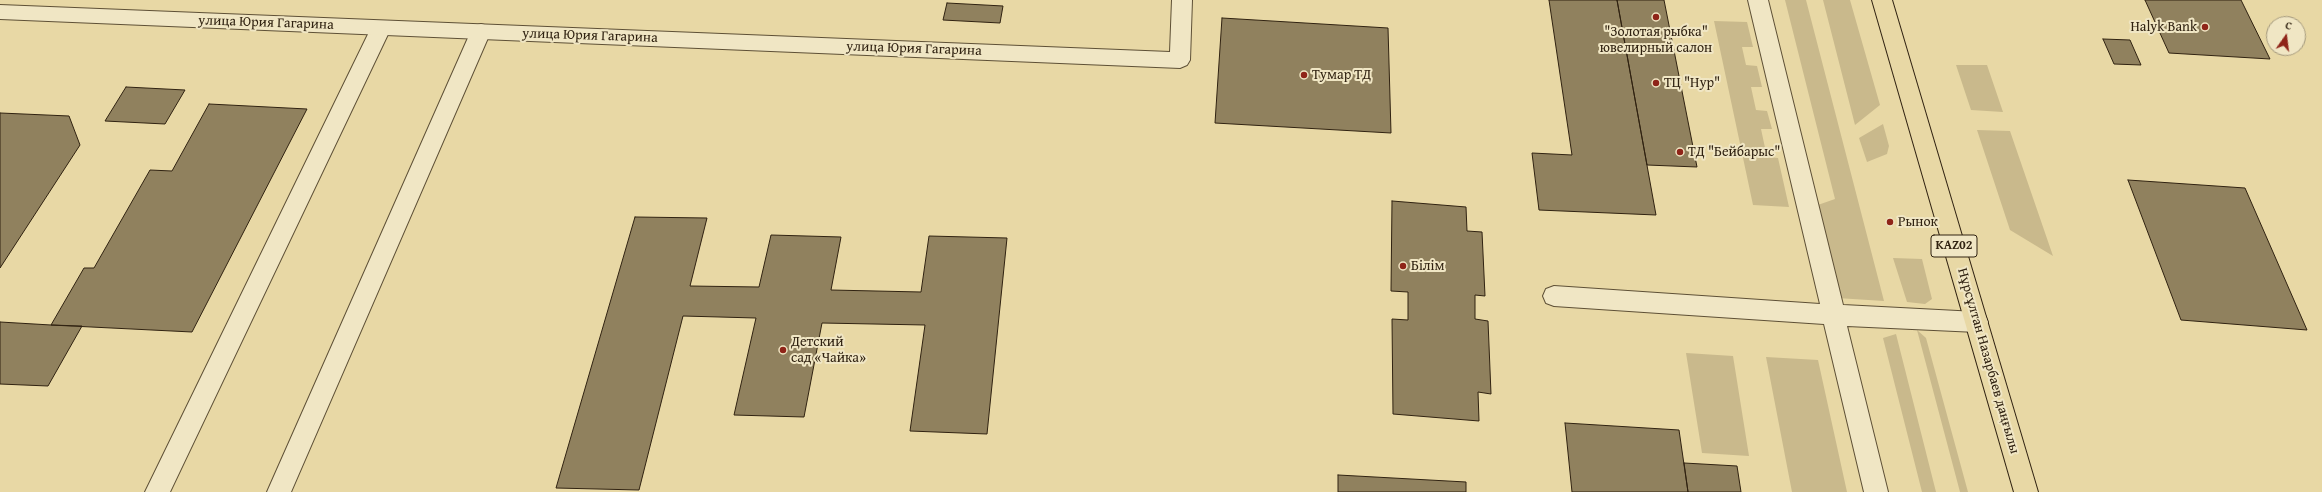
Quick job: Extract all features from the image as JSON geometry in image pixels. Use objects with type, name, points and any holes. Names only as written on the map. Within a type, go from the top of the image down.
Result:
[{"type":"highway","name":"Нұрсұлтан Назарбаев даңғылы","points":[[1882,0],[2026,492]]},
{"type":"street","name":"улица Юрия Гагарина","points":[[0,12],[1180,60],[1182,0]]},
{"type":"street","points":[[1758,0],[1876,492]]},
{"type":"street","points":[[157,492],[381,28]]},
{"type":"street","points":[[279,492],[481,32]]},
{"type":"street","points":[[1554,296],[1833,315],[1977,322]]},
{"type":"shaded area","points":[[1785,0],[1806,0],[1884,301],[1837,298],[1815,206],[1835,199]]},
{"type":"shaded area","points":[[1823,0],[1850,0],[1880,105],[1855,125]]},
{"type":"shaded area","points":[[1714,21],[1747,22],[1753,47],[1742,47],[1746,65],[1757,66],[1762,87],[1751,87],[1756,110],[1767,111],[1772,129],[1761,129],[1767,157],[1778,158],[1789,207],[1753,205]]},
{"type":"shaded area","points":[[1956,65],[1987,65],[2003,112],[1971,110]]},
{"type":"shaded area","points":[[1883,124],[1889,146],[1887,154],[1867,162],[1859,138]]},
{"type":"shaded area","points":[[1977,130],[2010,131],[2053,256],[2010,230]]},
{"type":"shaded area","points":[[1893,258],[1922,259],[1932,299],[1925,304],[1907,302]]},
{"type":"shaded area","points":[[1917,330],[1926,338],[1968,492],[1960,492]]},
{"type":"shaded area","points":[[1896,334],[1936,492],[1922,492],[1883,338]]},
{"type":"shaded area","points":[[1686,353],[1733,356],[1749,456],[1702,453]]},
{"type":"shaded area","points":[[1766,357],[1818,360],[1847,492],[1792,492]]},
{"type":"building","points":[[1549,0],[1617,0],[1656,215],[1539,210],[1532,153],[1572,155]]},
{"type":"building","name":"ТЦ \"Нур\"","points":[[1617,0],[1664,0],[1697,167],[1647,165]]},
{"type":"building","name":"Halyk Bank","points":[[2145,0],[2241,0],[2266,51],[2266,56],[2269,56],[2270,59],[2169,53]]},
{"type":"building","points":[[947,3],[1003,6],[1000,23],[943,20]]},
{"type":"building","name":"Тумар ТД","points":[[1222,18],[1388,28],[1391,133],[1215,123]]},
{"type":"building","points":[[2103,39],[2130,40],[2141,65],[2114,64]]},
{"type":"building","points":[[126,87],[185,90],[165,124],[105,121]]},
{"type":"building","points":[[209,104],[307,109],[192,332],[51,325],[84,268],[94,268],[150,170],[172,171]]},
{"type":"building","points":[[0,113],[69,116],[80,145],[0,268]]},
{"type":"building","points":[[2128,180],[2245,188],[2307,330],[2181,320]]},
{"type":"building","points":[[1392,201],[1466,207],[1467,231],[1482,232],[1485,296],[1475,295],[1475,319],[1488,321],[1491,394],[1478,392],[1479,421],[1393,414],[1392,319],[1408,320],[1408,292],[1391,291]]},
{"type":"building","points":[[635,217],[707,218],[690,286],[759,287],[771,235],[841,237],[831,290],[921,292],[929,236],[1007,238],[987,434],[910,431],[925,325],[822,323],[804,417],[734,415],[756,318],[683,316],[639,490],[556,488]]},
{"type":"building","points":[[0,322],[82,326],[48,386],[0,384]]},
{"type":"building","points":[[1565,423],[1679,430],[1688,492],[1572,492]]},
{"type":"building","points":[[1684,463],[1737,466],[1741,492],[1688,492]]},
{"type":"building","points":[[1338,475],[1466,482],[1466,492],[1338,492]]},
{"type":"place","name":"\"Золотая рыбка\" ювелирный салон","points":[[1656,17]]},
{"type":"place","name":"Halyk Bank","points":[[2205,27]]},
{"type":"place","name":"Тумар ТД","points":[[1304,75]]},
{"type":"place","name":"ТЦ \"Нур\"","points":[[1656,83]]},
{"type":"place","name":"ТД \"Бейбарыс\"","points":[[1680,152]]},
{"type":"place","name":"Рынок","points":[[1890,222]]},
{"type":"place","name":"Білім","points":[[1403,266]]},
{"type":"place","name":"Детский сад «Чайка»","points":[[783,350]]}]
